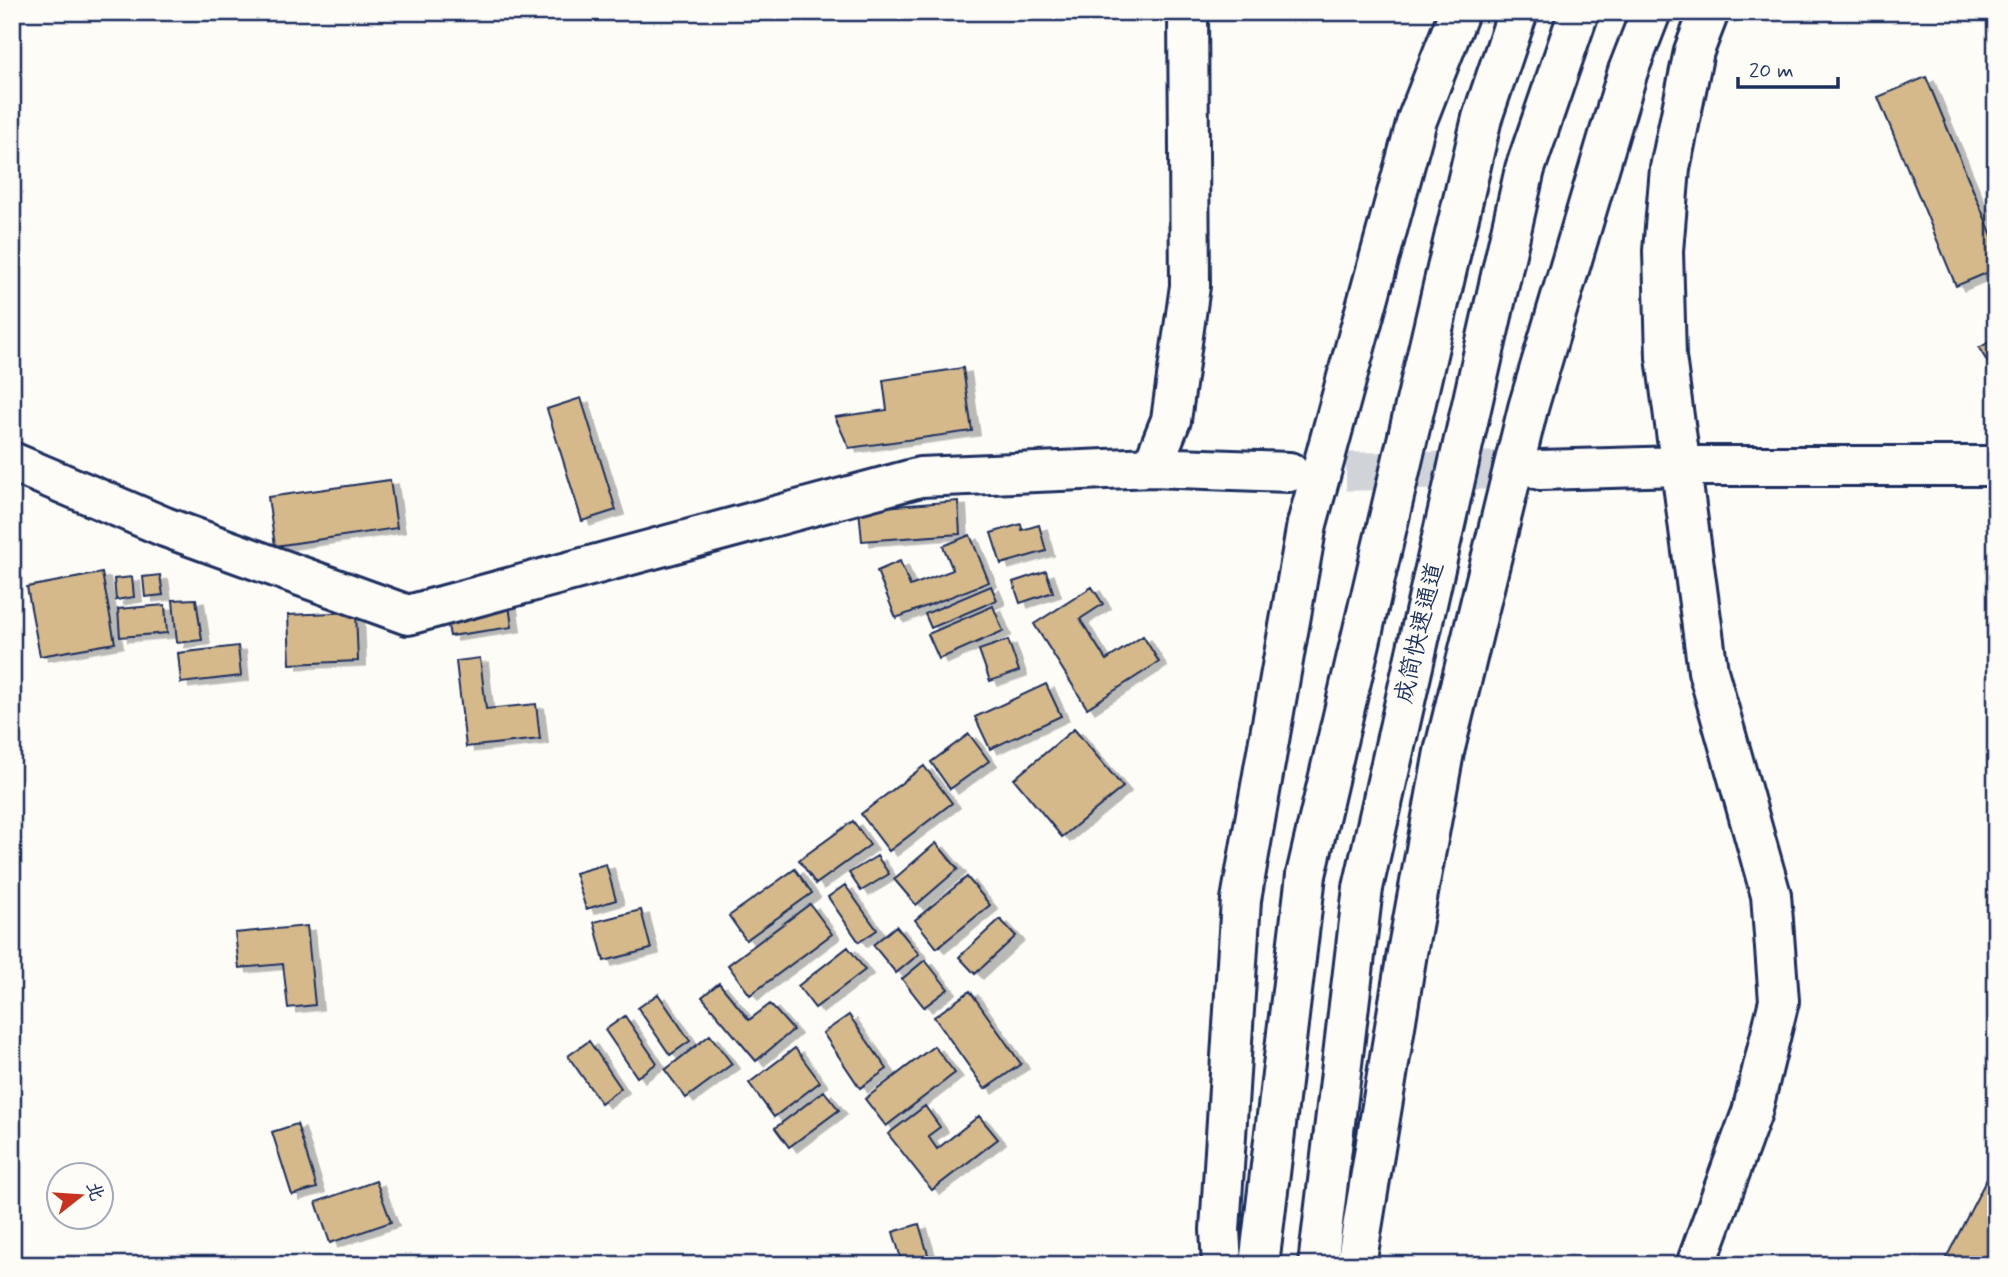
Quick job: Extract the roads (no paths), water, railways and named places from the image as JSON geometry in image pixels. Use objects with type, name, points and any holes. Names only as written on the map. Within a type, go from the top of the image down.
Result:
[{"type":"main road","points":[[1152,467],[1171,420],[1190,286],[1188,12]]},
{"type":"main road","points":[[1222,1265],[1220,1230],[1241,900],[1307,524],[1417,120],[1459,12]]},
{"type":"main road","points":[[1259,1265],[1306,875],[1482,118],[1518,12]]},
{"type":"main road","name":"成简快速通道","points":[[1318,1265],[1363,888],[1525,169],[1578,12]]},
{"type":"main road","points":[[1356,1265],[1407,953],[1444,752],[1528,408],[1628,71],[1651,12]]},
{"type":"main road","points":[[1696,1265],[1752,1112],[1779,1001],[1771,895],[1708,671],[1666,357],[1663,251],[1670,168],[1695,51],[1709,12]]},
{"type":"main road","points":[[12,462],[165,527],[408,615],[920,477],[1152,467],[1289,472]]},
{"type":"main road","points":[[1540,470],[1680,466],[1996,466]]},
{"type":"tunnel","points":[[1289,472],[1540,470]]}]
